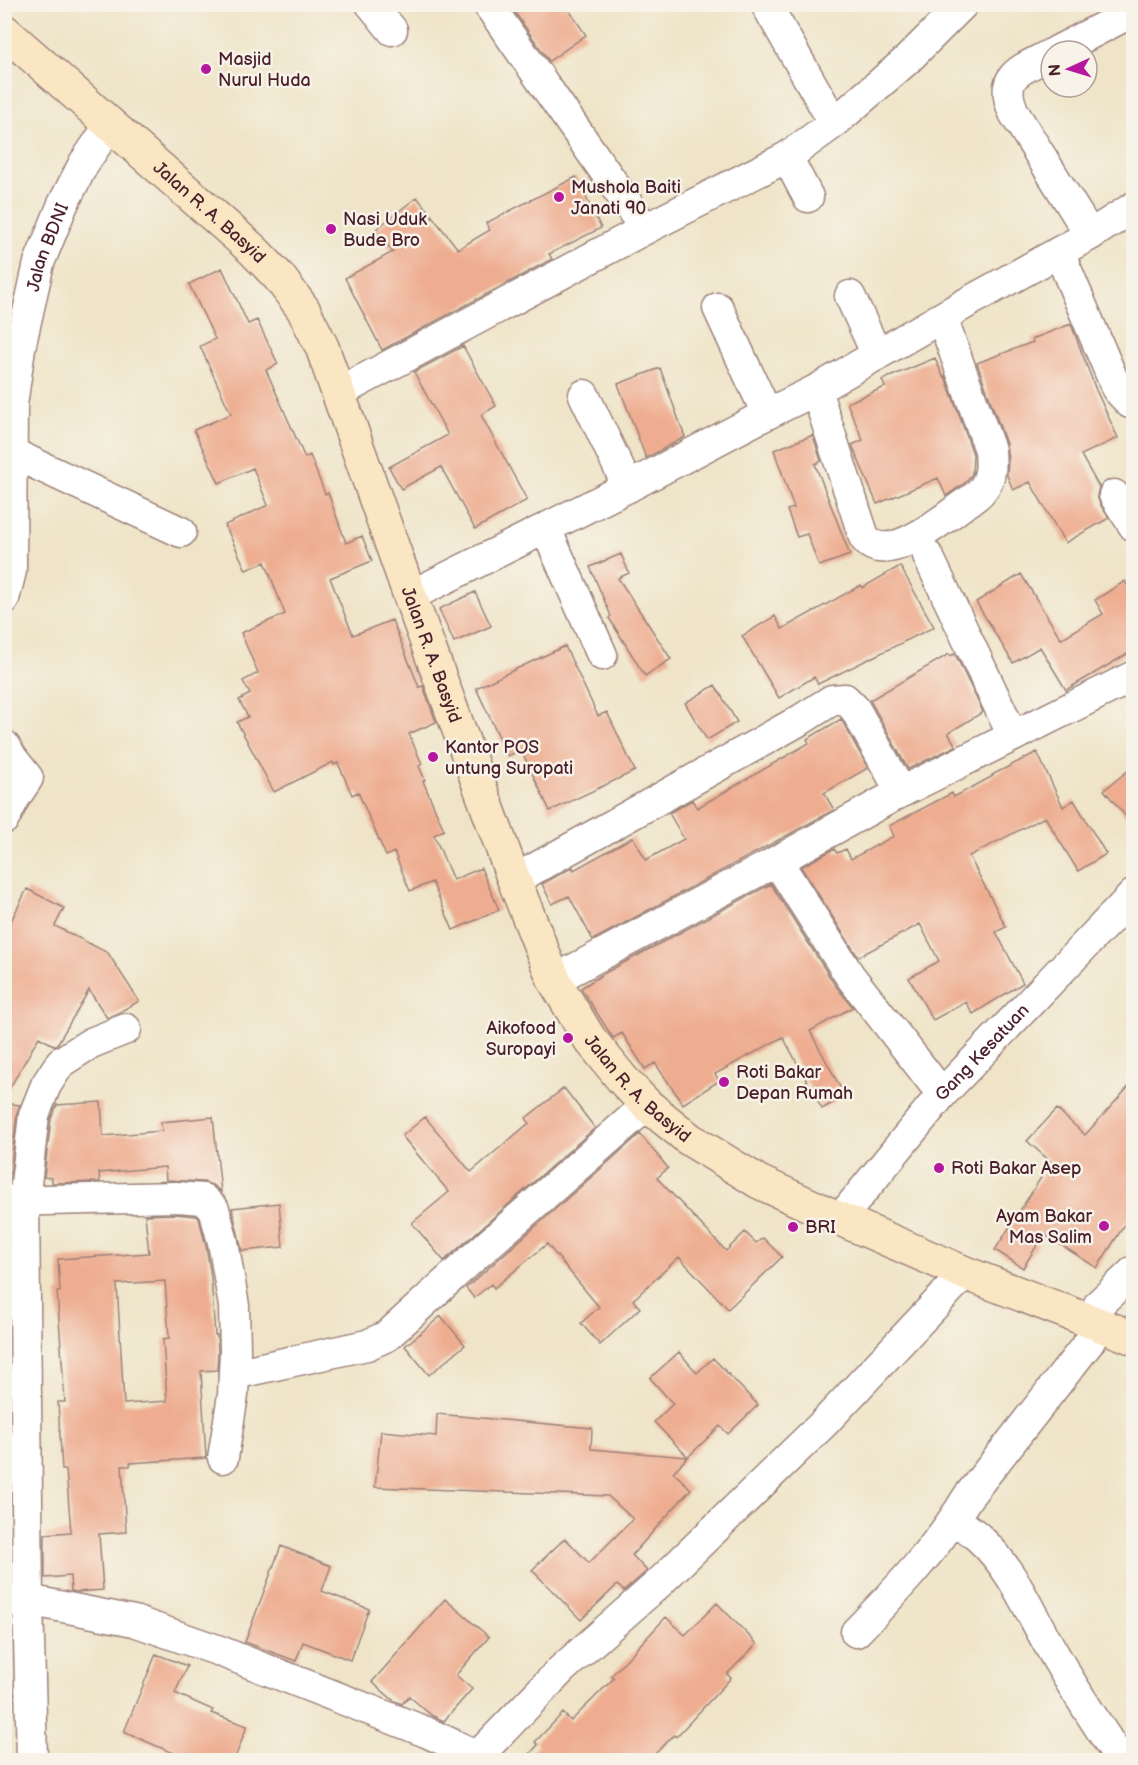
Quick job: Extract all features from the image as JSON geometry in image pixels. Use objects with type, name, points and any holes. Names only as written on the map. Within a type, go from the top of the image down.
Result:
[{"type":"main road","name":"Jalan R. A. Basyid","points":[[4,31],[253,250],[279,277],[303,309],[322,347],[514,880],[554,980],[590,1038],[623,1080],[646,1105],[690,1139],[759,1182],[965,1274],[1094,1323]]},
{"type":"main road","points":[[1094,1323],[1134,1317]]},
{"type":"main road","points":[[1094,1323],[1134,1338]]},
{"type":"main road","points":[[1094,1323],[1134,1357]]},
{"type":"street","points":[[371,4],[392,30]]},
{"type":"street","points":[[488,4],[645,229]]},
{"type":"street","points":[[766,4],[834,123]]},
{"type":"street","points":[[338,393],[645,229],[787,157],[834,123],[907,60],[963,4]]},
{"type":"street","points":[[1080,39],[1134,11]]},
{"type":"street","points":[[1039,60],[1019,71],[1011,81],[1007,90],[1009,102],[1090,235]]},
{"type":"street","name":"Jalan BDNI","points":[[4,600],[10,571],[8,452],[20,348],[39,263],[63,204],[84,163],[110,125]]},
{"type":"street","points":[[787,157],[808,197]]},
{"type":"street","points":[[410,596],[816,390],[1090,235],[1134,207]]},
{"type":"street","points":[[1059,252],[1117,389],[1130,403],[1134,403]]},
{"type":"street","points":[[850,296],[877,355]]},
{"type":"street","points":[[718,308],[767,414]]},
{"type":"street","points":[[816,390],[864,537],[871,544],[882,548],[910,542],[982,491],[991,472],[990,450],[942,318]]},
{"type":"street","points":[[584,395],[628,487]]},
{"type":"street","points":[[8,452],[182,532]]},
{"type":"street","points":[[1114,495],[1134,526]]},
{"type":"street","points":[[546,529],[602,655]]},
{"type":"street","points":[[928,556],[1012,736]]},
{"type":"street","points":[[554,980],[901,792],[1134,676]]},
{"type":"street","points":[[514,880],[792,725],[832,700],[845,699],[855,710],[901,792]]},
{"type":"street","points":[[4,745],[28,778],[4,819]]},
{"type":"street","points":[[777,861],[850,976],[942,1094]]},
{"type":"street","name":"Gang Kesatuan","points":[[840,1219],[942,1094],[1134,894]]},
{"type":"street","points":[[32,1761],[16,1600],[14,1201],[34,1115],[46,1085],[61,1062],[91,1043],[126,1029]]},
{"type":"street","points":[[234,1374],[377,1340],[646,1105]]},
{"type":"street","points":[[14,1201],[176,1197],[203,1199],[214,1209],[220,1226],[234,1306],[233,1395],[224,1458]]},
{"type":"street","points":[[856,1632],[900,1587],[955,1519],[967,1498],[1134,1270]]},
{"type":"street","points":[[16,1600],[134,1622],[217,1650],[426,1732],[476,1758],[562,1669],[658,1584],[824,1423],[965,1274]]},
{"type":"street","points":[[955,1519],[981,1539],[1000,1561],[1073,1688],[1121,1761]]},
{"type":"building","points":[[509,4],[565,4],[586,35],[549,61]]},
{"type":"building","points":[[576,177],[601,228],[549,254],[552,259],[382,350],[345,278],[393,252],[375,230],[417,197],[458,249],[490,230],[486,223]]},
{"type":"building","points":[[222,268],[248,324],[257,320],[278,364],[266,370],[305,458],[310,455],[325,494],[328,493],[346,543],[362,536],[372,561],[330,578],[353,635],[392,620],[419,687],[423,686],[436,722],[409,734],[422,764],[419,766],[425,780],[423,781],[444,830],[434,835],[453,880],[481,868],[499,910],[453,930],[432,882],[410,891],[394,852],[386,856],[358,792],[352,795],[338,763],[334,765],[333,762],[274,792],[237,722],[248,717],[239,700],[250,694],[243,681],[258,673],[241,633],[285,614],[265,562],[246,570],[225,525],[268,505],[253,468],[219,483],[194,430],[231,414],[200,346],[215,339],[189,284]]},
{"type":"building","points":[[1071,324],[1096,390],[1118,438],[1081,455],[1099,487],[1097,496],[1109,518],[1065,543],[1030,482],[1013,490],[1007,475],[1006,444],[977,363],[1033,342],[1032,339]]},
{"type":"building","points":[[463,346],[496,406],[481,415],[527,500],[475,529],[441,467],[401,489],[389,467],[448,435],[414,372]]},
{"type":"building","points":[[935,358],[943,377],[945,376],[973,454],[972,474],[966,482],[946,496],[938,478],[877,504],[852,445],[863,440],[847,403],[885,387],[882,380]]},
{"type":"building","points":[[660,368],[685,437],[646,458],[618,384]]},
{"type":"building","points":[[813,435],[821,461],[815,464],[850,555],[819,566],[807,534],[797,537],[787,510],[794,508],[774,450]]},
{"type":"building","points":[[621,554],[629,573],[618,578],[671,659],[645,676],[609,618],[611,616],[590,567]]},
{"type":"building","points":[[900,566],[934,627],[818,684],[814,677],[779,698],[742,636],[775,616],[782,629]]},
{"type":"building","points":[[1021,574],[1061,639],[1103,614],[1095,600],[1125,581],[1134,596],[1134,650],[1066,690],[1040,647],[1013,663],[976,602]]},
{"type":"building","points":[[475,592],[491,626],[454,642],[439,609]]},
{"type":"building","points":[[565,646],[598,716],[607,712],[635,771],[550,811],[521,750],[508,756],[476,688]]},
{"type":"building","points":[[949,654],[950,656],[954,654],[957,658],[983,712],[948,733],[956,746],[908,769],[870,700]]},
{"type":"building","points":[[715,685],[737,722],[707,740],[685,703]]},
{"type":"building","points":[[841,719],[868,768],[824,793],[834,810],[593,940],[569,896],[552,904],[542,884],[573,867],[574,870],[633,837],[646,860],[684,839],[669,813],[692,800],[697,808],[809,743],[807,739]]},
{"type":"building","points":[[1037,752],[1063,807],[1074,800],[1106,854],[1078,871],[1045,817],[969,856],[1006,927],[996,932],[1023,983],[973,1014],[966,1002],[933,1020],[909,978],[939,961],[920,924],[858,957],[801,867],[834,849],[837,853],[846,849],[851,859],[894,836],[889,826],[952,793],[954,797]]},
{"type":"building","points":[[1134,766],[1134,826],[1104,790]]},
{"type":"building","points":[[771,884],[835,985],[853,1007],[810,1031],[845,1096],[822,1109],[783,1037],[715,1074],[719,1081],[683,1104],[655,1063],[645,1069],[622,1033],[613,1038],[581,988]]},
{"type":"building","points":[[27,889],[64,908],[55,926],[108,953],[139,1001],[107,1018],[89,990],[55,1046],[39,1037],[4,1098],[4,935]]},
{"type":"building","points":[[1134,1081],[1134,1210],[1097,1268],[1044,1234],[1023,1268],[995,1250],[1051,1162],[1027,1141],[1057,1109],[1085,1135]]},
{"type":"building","points":[[564,1088],[595,1128],[444,1261],[412,1223],[449,1192],[402,1136],[425,1117],[471,1172],[529,1123],[526,1118]]},
{"type":"building","points":[[101,1102],[103,1136],[162,1131],[161,1122],[213,1117],[221,1192],[204,1182],[166,1180],[165,1167],[99,1173],[100,1182],[52,1183],[52,1178],[44,1177],[51,1119],[57,1105]]},
{"type":"building","points":[[4,1103],[20,1105],[17,1113],[10,1174],[4,1173]]},
{"type":"building","points":[[640,1134],[668,1168],[657,1178],[726,1251],[745,1232],[756,1243],[763,1238],[782,1257],[728,1309],[679,1257],[633,1300],[640,1308],[600,1345],[581,1323],[599,1307],[547,1244],[494,1288],[491,1284],[474,1298],[466,1288]]},
{"type":"building","points":[[279,1203],[283,1247],[242,1251],[232,1208]]},
{"type":"building","points":[[176,1214],[199,1218],[211,1277],[218,1351],[217,1370],[201,1371],[206,1458],[130,1463],[130,1466],[122,1466],[126,1532],[99,1534],[103,1590],[71,1591],[70,1576],[45,1578],[45,1534],[71,1532],[66,1470],[62,1470],[58,1402],[65,1402],[57,1292],[60,1292],[58,1259],[149,1253],[145,1215]],"holes":[[[165,1281],[169,1338],[163,1339],[167,1401],[124,1404],[117,1284]]]},
{"type":"building","points":[[441,1316],[465,1345],[429,1375],[405,1346]]},
{"type":"building","points":[[679,1352],[697,1373],[713,1358],[758,1405],[728,1434],[720,1426],[688,1457],[654,1422],[673,1404],[650,1378]]},
{"type":"building","points":[[437,1414],[592,1428],[591,1449],[688,1457],[673,1472],[691,1489],[632,1555],[647,1571],[624,1591],[617,1585],[581,1620],[532,1570],[565,1538],[589,1563],[633,1519],[608,1496],[375,1487],[381,1431],[436,1436]]},
{"type":"building","points":[[281,1546],[331,1566],[322,1591],[369,1609],[350,1660],[303,1642],[296,1661],[245,1642]]},
{"type":"building","points":[[445,1599],[489,1637],[456,1675],[472,1689],[444,1721],[431,1715],[409,1696],[402,1704],[393,1700],[372,1682]]},
{"type":"building","points":[[717,1603],[757,1644],[727,1674],[731,1678],[676,1737],[674,1735],[648,1761],[523,1761],[538,1745],[535,1742],[563,1713],[571,1721],[614,1678],[611,1676],[666,1617],[685,1635]]},
{"type":"building","points":[[156,1654],[187,1666],[175,1693],[213,1710],[211,1713],[247,1726],[234,1761],[192,1761],[124,1732]]},
{"type":"place","name":"Masjid Nurul Huda","points":[[206,69]]},
{"type":"place","name":"Mushola Baiti Janati 90","points":[[559,197]]},
{"type":"place","name":"Nasi Uduk Bude Bro","points":[[331,229]]},
{"type":"place","name":"Kantor POS untung Suropati","points":[[433,757]]},
{"type":"place","name":"Aikofood Suropayi","points":[[568,1038]]},
{"type":"place","name":"Roti Bakar Depan Rumah","points":[[724,1082]]},
{"type":"place","name":"Roti Bakar Asep","points":[[939,1168]]},
{"type":"place","name":"Ayam Bakar Mas Salim","points":[[1104,1226]]},
{"type":"place","name":"BRI","points":[[793,1227]]}]
